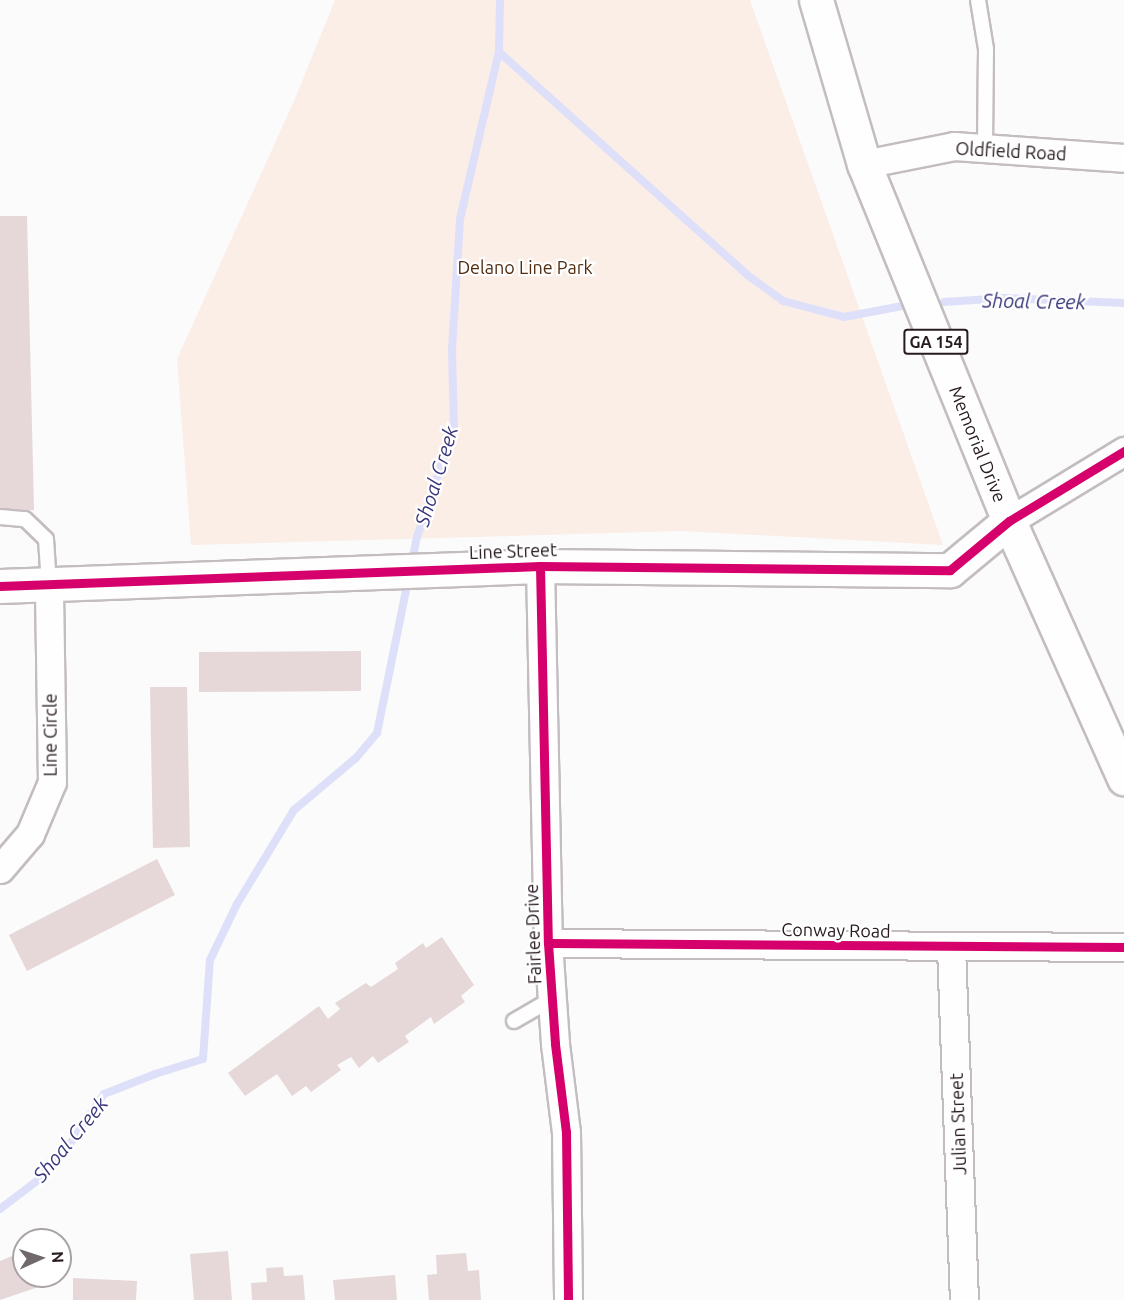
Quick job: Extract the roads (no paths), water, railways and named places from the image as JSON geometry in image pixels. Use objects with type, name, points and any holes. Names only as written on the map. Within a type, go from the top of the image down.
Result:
[{"type":"street","name":"Memorial Drive","points":[[816,0],[864,164],[1009,521],[1124,778]]},
{"type":"street","name":"Oldfield Road","points":[[864,164],[954,146],[1124,158]]},
{"type":"street","points":[[1009,521],[1124,451]]},
{"type":"street","name":"Line Street","points":[[0,586],[540,566],[950,570],[1009,521]]},
{"type":"street","name":"Fairlee Drive","points":[[540,566],[548,943],[566,1132],[568,1300]]},
{"type":"street","name":"Line Circle","points":[[0,869],[30,834],[52,782],[49,585]]},
{"type":"street","name":"Conway Road","points":[[548,943],[1124,947]]},
{"type":"street","name":"Julian Street","points":[[951,947],[964,1300]]},
{"type":"lane","points":[[978,0],[986,49],[985,148]]},
{"type":"lane","points":[[0,517],[25,519],[46,539],[49,585]]},
{"type":"lane","points":[[514,1022],[552,999]]},
{"type":"waterway","name":"Shoal Creek","points":[[412,562],[417,537],[454,427],[452,350],[460,219],[499,52],[500,0]]},
{"type":"waterway","name":"Shoal Creek","points":[[499,52],[746,274],[783,301],[844,317],[913,304]]},
{"type":"waterway","name":"Shoal Creek","points":[[944,302],[1005,298],[1124,303]]},
{"type":"waterway","name":"Shoal Creek","points":[[0,1209],[42,1177],[70,1144],[104,1094],[155,1074],[203,1059],[210,960],[237,904],[294,810],[356,758],[377,733],[408,580]]},
{"type":"park label","name":"Delano Line Park","points":[[525,267]]}]
